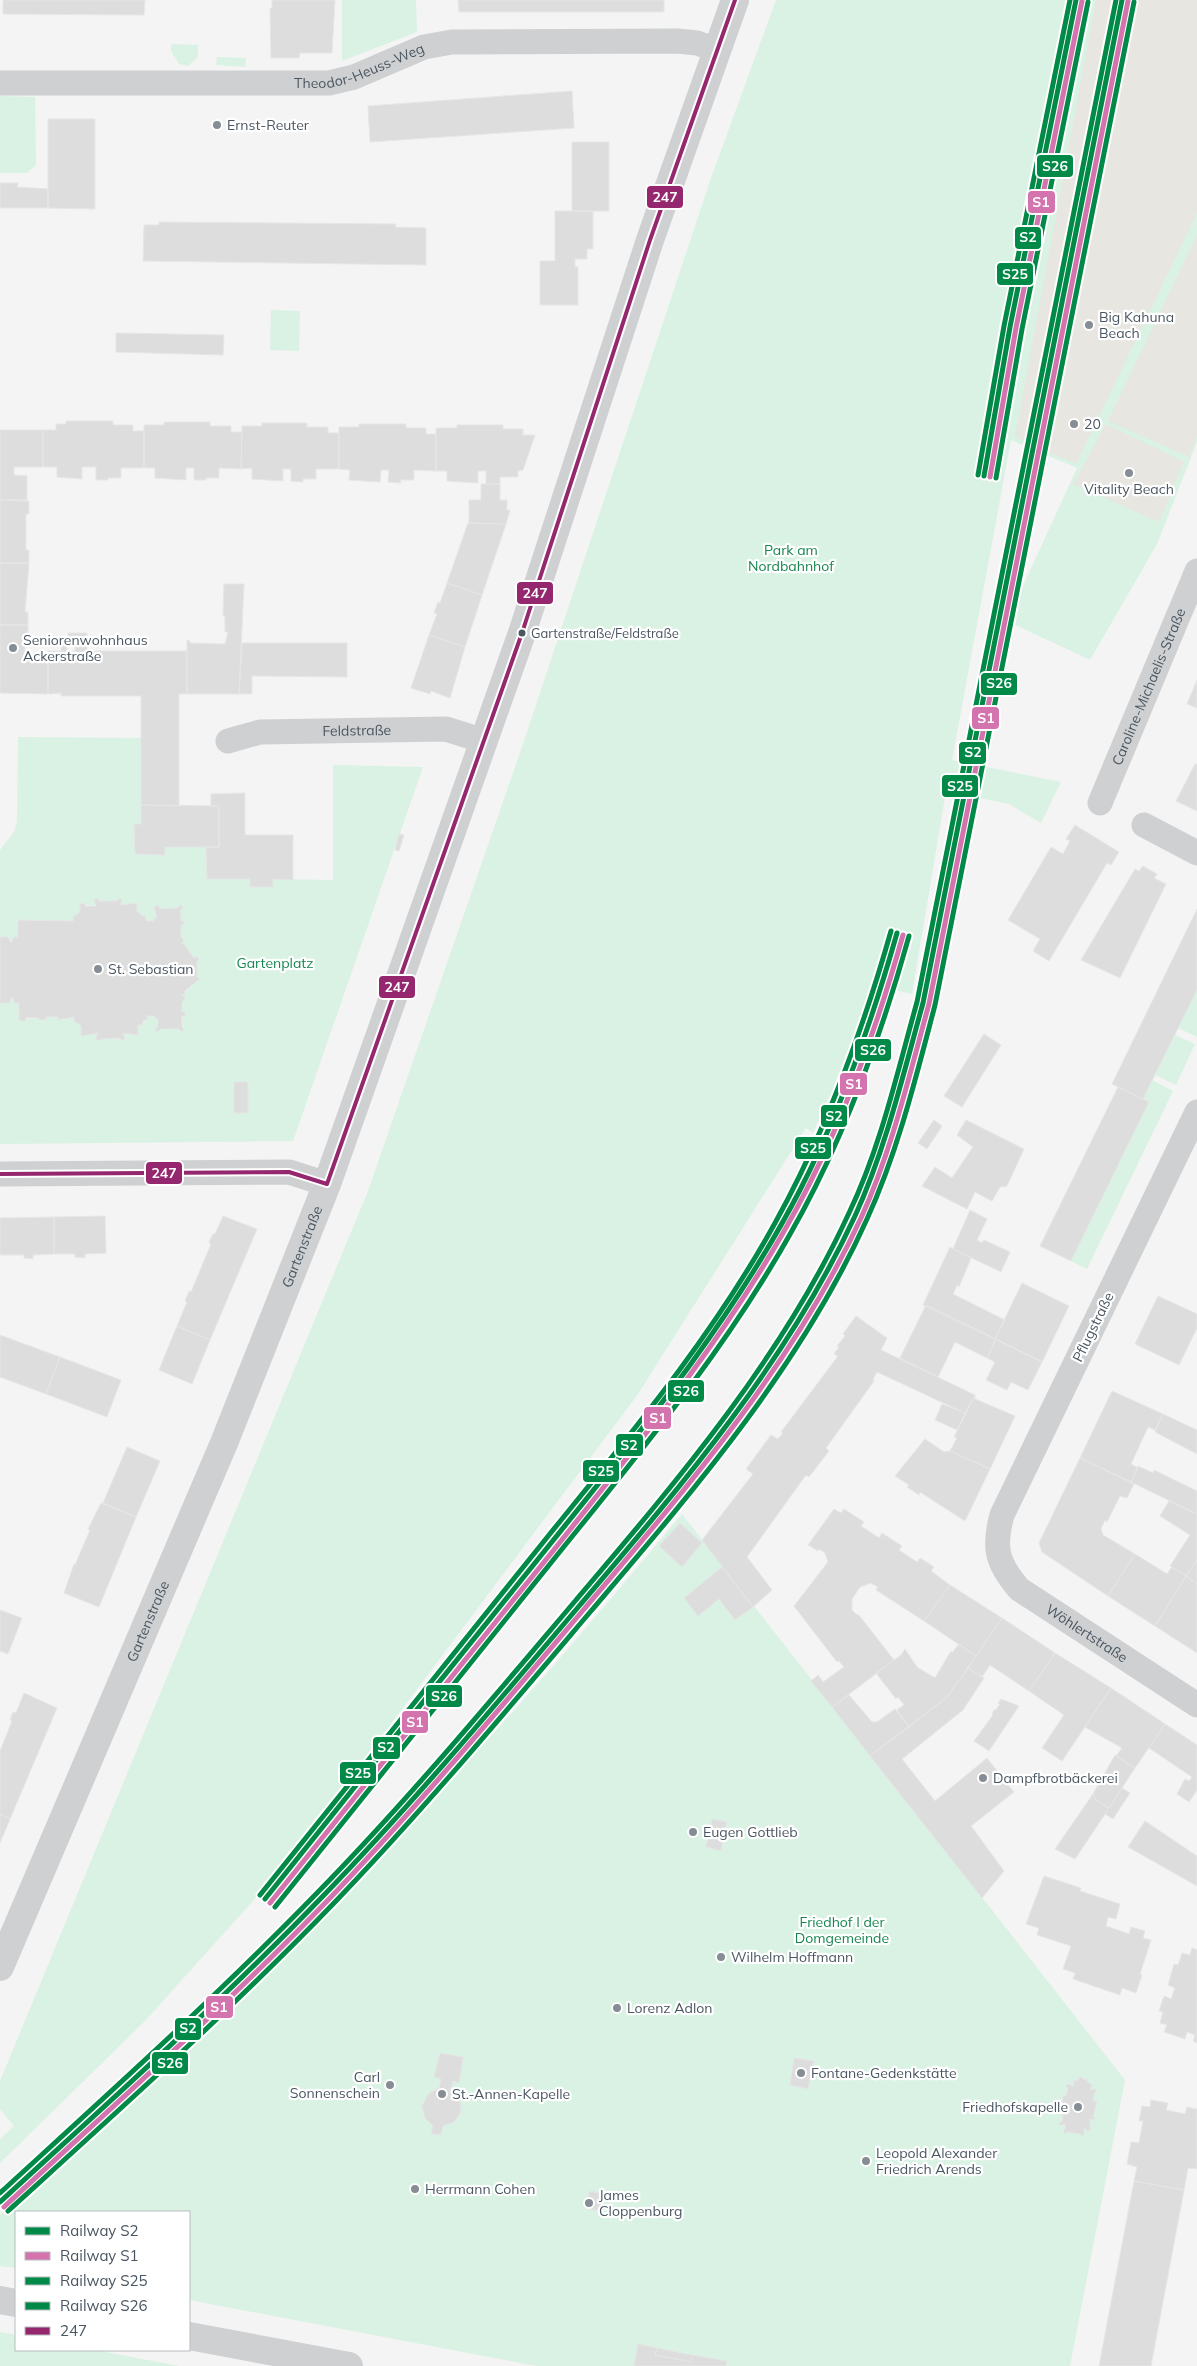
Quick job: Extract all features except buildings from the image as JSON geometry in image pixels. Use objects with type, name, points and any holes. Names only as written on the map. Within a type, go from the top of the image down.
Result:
[{"type":"street","name":"Gartenstraße","points":[[0,1967],[224,1443],[327,1184],[522,633],[650,240],[735,0]]},
{"type":"street","name":"Theodor-Heuss-Weg","points":[[0,82],[329,83],[354,77],[424,47],[452,42],[677,41],[697,43],[717,50]]},
{"type":"street","name":"Caroline-Michaelis-Straße","points":[[1100,803],[1197,571]]},
{"type":"street","name":"Feldstraße","points":[[228,741],[260,732],[446,729],[484,741]]},
{"type":"street","points":[[1144,826],[1197,853]]},
{"type":"street","name":"Pflugstraße","points":[[997,1543],[1002,1515],[1197,1112]]},
{"type":"street","points":[[0,1174],[288,1172],[327,1184]]},
{"type":"street","name":"Wöhlertstraße","points":[[997,1543],[1004,1571],[1019,1589],[1197,1705]]},
{"type":"street","points":[[0,2300],[15,2303]]},
{"type":"street","points":[[190,2336],[349,2366]]},
{"type":"green space","points":[[342,0],[416,0],[417,32],[342,61]]},
{"type":"green space","name":"Park am Nordbahnhof","points":[[776,0],[1197,0],[1197,442],[1157,544],[1090,660],[1007,621],[1077,468],[1011,440],[952,760],[1061,782],[1041,823],[1009,804],[946,791],[912,994],[891,989],[849,1104],[829,1097],[813,1133],[806,1128],[638,1394],[349,1780],[261,1892],[144,2022],[0,2163],[0,2139],[14,2126],[0,2109],[0,2081],[368,1191],[522,747],[711,178]]},
{"type":"green space","points":[[171,44],[198,45],[198,57],[188,66],[179,64],[171,51]]},
{"type":"green space","points":[[217,57],[246,58],[245,67],[216,65]]},
{"type":"green space","points":[[0,96],[35,97],[36,165],[27,173],[0,173]]},
{"type":"green space","points":[[271,310],[300,311],[299,351],[270,350]]},
{"type":"green space","name":"Gartenplatz","points":[[18,737],[142,738],[141,824],[134,824],[135,854],[165,855],[165,847],[206,847],[207,879],[250,879],[273,887],[273,879],[333,880],[333,765],[423,767],[293,1141],[0,1144],[0,1003],[9,1003],[12,997],[12,999],[19,1003],[19,1020],[39,1018],[39,1020],[46,1020],[46,1017],[58,1017],[58,1020],[65,1020],[65,1017],[74,1017],[74,1021],[81,1026],[82,1036],[98,1033],[98,1037],[101,1039],[120,1038],[122,1041],[125,1039],[123,1033],[138,1035],[138,1025],[144,1023],[147,1016],[155,1016],[158,1019],[158,1027],[155,1029],[157,1032],[161,1029],[179,1029],[182,1032],[184,1030],[182,1016],[185,1015],[185,1012],[182,1012],[182,995],[200,979],[197,977],[197,962],[199,959],[197,956],[194,958],[184,944],[181,944],[184,940],[181,937],[181,925],[184,925],[181,921],[180,910],[183,908],[181,905],[177,908],[160,909],[157,905],[155,907],[157,918],[154,921],[146,921],[140,912],[137,912],[136,903],[120,905],[120,898],[117,901],[99,901],[97,898],[96,906],[80,904],[80,912],[73,917],[73,921],[18,920],[18,937],[14,937],[11,943],[8,937],[0,937],[0,850],[14,832],[17,821]]},
{"type":"green space","points":[[1197,990],[1197,1037],[1178,1028]]},
{"type":"green space","points":[[1175,1035],[1195,1044],[1176,1085],[1155,1075]]},
{"type":"green space","points":[[1152,1080],[1173,1091],[1087,1269],[1071,1261],[1149,1102],[1143,1099]]},
{"type":"green space","name":"Friedhof I der Domgemeinde","points":[[682,1514],[1125,2080],[1070,2366],[536,2366],[190,2300],[190,2211],[15,2211],[15,2268],[0,2266],[0,2215],[214,2016],[371,1862],[456,1774],[587,1627]]},
{"type":"green space","points":[[0,2332],[15,2335],[15,2351],[100,2351],[179,2366],[0,2366]]},
{"type":"sand","name":"Big Kahuna Beach","points":[[1096,0],[1197,0],[1197,213],[1076,464],[1015,437]]},
{"type":"sand","points":[[1197,235],[1197,436],[1189,457],[1108,421]]},
{"type":"sand","name":"Vitality Beach","points":[[1106,424],[1184,462],[1159,522],[1073,484]]},
{"type":"rail line","name":"S25","points":[[978,475],[1004,326],[1070,0]]},
{"type":"rail line","name":"S2","points":[[984,476],[1010,327],[1076,0]]},
{"type":"rail line","name":"S25","points":[[0,2193],[161,2045],[279,1932],[417,1786],[690,1463],[761,1367],[823,1266],[849,1213],[870,1162],[888,1109],[917,1002],[1116,0]]},
{"type":"rail line","name":"S2","points":[[0,2202],[165,2051],[286,1934],[423,1788],[695,1467],[766,1371],[828,1269],[855,1216],[876,1164],[923,1003],[1122,0]]},
{"type":"rail line","name":"S1","points":[[990,477],[1016,328],[1082,1]]},
{"type":"rail line","name":"S1","points":[[4,2207],[251,1978],[330,1898],[428,1791],[700,1470],[771,1373],[804,1323],[834,1271],[861,1218],[882,1166],[929,1004],[1128,1]]},
{"type":"rail line","name":"S26","points":[[996,478],[1022,329],[1088,2]]},
{"type":"rail line","name":"S26","points":[[8,2211],[256,1982],[335,1902],[433,1795],[497,1722],[706,1473],[778,1376],[811,1325],[840,1273],[867,1219],[888,1167],[921,1059],[935,1005],[1134,2]]},
{"type":"rail line","name":"S25","points":[[260,1895],[639,1423],[725,1305],[775,1223],[811,1153],[855,1044],[891,931]]},
{"type":"rail line","name":"S2","points":[[265,1899],[619,1459],[716,1328],[746,1283],[800,1190],[843,1096],[877,999],[897,933]]},
{"type":"rail line","name":"S1","points":[[270,1903],[614,1474],[703,1357],[758,1275],[802,1198],[837,1125],[867,1050],[903,935]]},
{"type":"rail line","name":"S26","points":[[275,1907],[650,1439],[709,1360],[764,1278],[808,1200],[843,1127],[873,1052],[909,936]]},
{"type":"transit line","name":"247","points":[[327,1184],[522,633],[650,240],[735,0]]},
{"type":"transit line","name":"247","points":[[0,1174],[289,1172],[327,1184]]},
{"type":"place","name":"Ernst-Reuter","points":[[217,125]]},
{"type":"place","name":"Big Kahuna Beach","points":[[1089,325]]},
{"type":"place","name":"20","points":[[1074,424]]},
{"type":"place","name":"Vitality Beach","points":[[1129,473]]},
{"type":"place","name":"Gartenstraße/Feldstraße","points":[[522,633]]},
{"type":"place","name":"Seniorenwohnhaus Ackerstraße","points":[[13,648]]},
{"type":"place","name":"St. Sebastian","points":[[98,969]]},
{"type":"place","name":"Dampfbrotbäckerei","points":[[983,1778]]},
{"type":"place","name":"Eugen Gottlieb","points":[[693,1832]]},
{"type":"place","name":"Wilhelm Hoffmann","points":[[721,1957]]},
{"type":"place","name":"Lorenz Adlon","points":[[617,2008]]},
{"type":"place","name":"Fontane-Gedenkstätte","points":[[801,2073]]},
{"type":"place","name":"Carl Sonnenschein","points":[[390,2085]]},
{"type":"place","name":"St.-Annen-Kapelle","points":[[442,2094]]},
{"type":"place","name":"Friedhofskapelle","points":[[1078,2107]]},
{"type":"place","name":"Leopold Alexander Friedrich Arends","points":[[866,2161]]},
{"type":"place","name":"Herrmann Cohen","points":[[415,2189]]},
{"type":"place","name":"James Cloppenburg","points":[[589,2203]]}]
